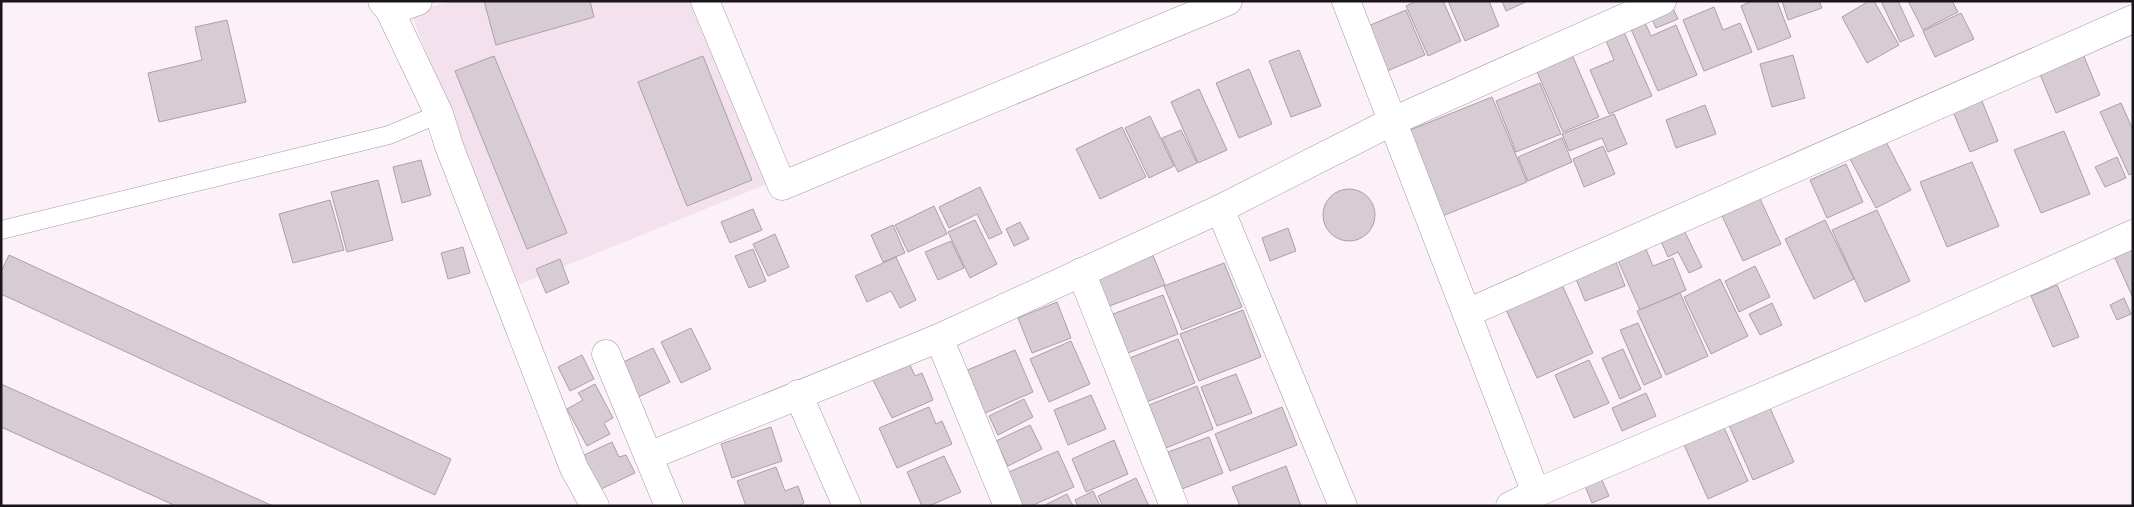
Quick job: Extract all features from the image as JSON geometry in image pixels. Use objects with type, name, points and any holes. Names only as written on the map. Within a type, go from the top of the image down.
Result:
[{"type":"street","points":[[418,1],[386,6],[439,114],[449,146],[574,468],[595,506]]},
{"type":"street","points":[[705,1],[782,186],[1228,1]]},
{"type":"street","points":[[1346,1],[1391,122],[1536,493]]},
{"type":"street","points":[[649,456],[939,338],[1220,209],[1391,122],[1662,1]]},
{"type":"street","points":[[1467,314],[2133,19]]},
{"type":"street","points":[[1220,209],[1343,506]]},
{"type":"street","points":[[1510,506],[1536,493],[1918,331],[2133,234]]},
{"type":"street","points":[[1081,272],[1174,506]]},
{"type":"street","points":[[939,338],[1008,506]]},
{"type":"street","points":[[606,354],[669,506]]},
{"type":"street","points":[[798,394],[847,506]]},
{"type":"lane","points":[[1,230],[389,135],[439,114]]},
{"type":"shaded area","points":[[449,1],[691,1],[767,184],[518,285],[411,14]]},
{"type":"building","points":[[484,1],[590,1],[594,17],[496,45]]},
{"type":"building","points":[[1416,1],[1443,1],[1461,41],[1428,56],[1406,6]]},
{"type":"building","points":[[1448,1],[1489,1],[1499,26],[1465,41]]},
{"type":"building","points":[[1502,1],[1528,1],[1506,11]]},
{"type":"building","points":[[1752,1],[1777,1],[1791,37],[1758,50],[1741,6]]},
{"type":"building","points":[[1782,1],[1819,1],[1822,8],[1788,20]]},
{"type":"building","points":[[1869,1],[1874,1],[1899,45],[1867,63],[1842,17]]},
{"type":"building","points":[[1881,1],[1898,1],[1914,36],[1900,42]]},
{"type":"building","points":[[1908,1],[1952,1],[1958,12],[1923,30]]},
{"type":"building","points":[[1671,4],[1678,19],[1656,28],[1649,13]]},
{"type":"building","points":[[1714,7],[1723,30],[1740,23],[1752,52],[1704,71],[1683,20]]},
{"type":"building","points":[[1406,10],[1425,55],[1380,74],[1361,29]]},
{"type":"building","points":[[1961,13],[1974,39],[1935,57],[1923,31]]},
{"type":"building","points":[[1642,16],[1651,36],[1676,25],[1697,75],[1658,91],[1628,22]]},
{"type":"building","points":[[227,20],[246,102],[159,122],[148,73],[202,60],[195,27]]},
{"type":"building","points":[[1620,23],[1652,96],[1609,114],[1590,70],[1614,60],[1602,31]]},
{"type":"building","points":[[1299,50],[1321,106],[1291,117],[1269,61]]},
{"type":"building","points":[[1570,50],[1599,117],[1563,132],[1534,65]]},
{"type":"building","points":[[2083,54],[2100,95],[2056,113],[2039,72]]},
{"type":"building","points":[[1793,55],[1805,98],[1772,107],[1760,64]]},
{"type":"building","points":[[494,56],[567,233],[527,249],[455,71]]},
{"type":"building","points":[[703,56],[752,180],[687,206],[638,82]]},
{"type":"building","points":[[1249,69],[1272,124],[1239,138],[1216,83]]},
{"type":"building","points":[[1540,83],[1561,134],[1516,152],[1496,101]]},
{"type":"building","points":[[1199,89],[1227,150],[1198,163],[1171,102]]},
{"type":"building","points":[[1980,96],[1998,141],[1970,152],[1951,107]]},
{"type":"building","points":[[1492,97],[1527,182],[1435,219],[1400,134]]},
{"type":"building","points":[[2121,103],[2133,130],[2133,173],[2129,175],[2100,112]]},
{"type":"building","points":[[1705,105],[1716,134],[1676,148],[1666,120]]},
{"type":"building","points":[[1614,114],[1627,144],[1608,152],[1602,138],[1569,151],[1562,134]]},
{"type":"building","points":[[1150,116],[1174,166],[1149,178],[1125,128]]},
{"type":"building","points":[[1122,127],[1146,177],[1100,199],[1076,149]]},
{"type":"building","points":[[1181,130],[1197,163],[1178,172],[1162,138]]},
{"type":"building","points":[[2064,131],[2090,194],[2041,213],[2014,150]]},
{"type":"building","points":[[1882,134],[1911,190],[1876,208],[1847,153]]},
{"type":"building","points":[[1562,138],[1572,162],[1528,181],[1518,157]]},
{"type":"building","points":[[1603,146],[1615,174],[1584,187],[1573,159]]},
{"type":"building","points":[[2117,157],[2126,178],[2105,187],[2095,167]]},
{"type":"building","points":[[421,160],[431,195],[402,203],[393,167]]},
{"type":"building","points":[[1972,162],[1999,226],[1947,247],[1920,182]]},
{"type":"building","points":[[1846,164],[1863,202],[1827,218],[1810,180]]},
{"type":"building","points":[[378,180],[393,240],[347,252],[331,192]]},
{"type":"building","points":[[980,187],[1002,233],[989,239],[977,214],[949,228],[939,207]]},
{"type":"building","points":[[1755,188],[1781,244],[1743,261],[1717,205]]},
{"type":"building","points":[[1344,189],[1354,189],[1368,196],[1375,210],[1375,220],[1368,234],[1354,241],[1344,241],[1334,237],[1327,230],[1323,220],[1323,210],[1327,200],[1334,193]]},
{"type":"building","points":[[330,200],[344,250],[293,263],[279,214]]},
{"type":"building","points":[[934,206],[947,234],[908,252],[895,225]]},
{"type":"building","points":[[753,209],[762,230],[730,243],[721,222]]},
{"type":"building","points":[[1877,210],[1910,281],[1865,302],[1832,230]]},
{"type":"building","points":[[975,220],[997,264],[970,278],[948,232]]},
{"type":"building","points":[[1825,220],[1854,279],[1814,299],[1785,239]]},
{"type":"building","points":[[1020,222],[1029,239],[1014,246],[1006,229]]},
{"type":"building","points":[[893,225],[905,253],[883,262],[871,235]]},
{"type":"building","points":[[1288,228],[1296,251],[1270,261],[1262,238]]},
{"type":"building","points":[[1683,228],[1702,267],[1689,273],[1678,252],[1668,257],[1660,239]]},
{"type":"building","points":[[775,234],[789,267],[768,276],[753,244]]},
{"type":"building","points":[[2133,240],[2133,298],[2111,249]]},
{"type":"building","points":[[951,241],[964,268],[938,280],[925,252]]},
{"type":"building","points":[[1643,242],[1653,266],[1673,258],[1686,290],[1640,310],[1615,254]]},
{"type":"building","points":[[463,247],[470,273],[448,279],[441,253]]},
{"type":"building","points":[[1150,248],[1165,285],[1107,307],[1093,270]]},
{"type":"building","points":[[753,249],[766,281],[749,288],[735,256]]},
{"type":"building","points":[[1613,254],[1625,286],[1585,301],[1572,269]]},
{"type":"building","points":[[9,255],[451,459],[435,495],[1,294],[1,272]]},
{"type":"building","points":[[896,257],[916,300],[900,308],[891,291],[867,302],[855,276]]},
{"type":"building","points":[[560,259],[569,283],[546,293],[536,269]]},
{"type":"building","points":[[1224,263],[1242,307],[1182,330],[1164,286]]},
{"type":"building","points":[[1755,266],[1770,297],[1739,312],[1725,281]]},
{"type":"building","points":[[1559,278],[1593,353],[1537,378],[1503,303]]},
{"type":"building","points":[[1720,279],[1748,336],[1711,354],[1684,297]]},
{"type":"building","points":[[2057,285],[2079,337],[2053,347],[2031,296]]},
{"type":"building","points":[[1680,293],[1708,356],[1666,375],[1637,311]]},
{"type":"building","points":[[1163,295],[1178,334],[1128,353],[1113,314]]},
{"type":"building","points":[[2124,298],[2131,314],[2117,320],[2110,305]]},
{"type":"building","points":[[1057,302],[1071,338],[1032,353],[1018,318]]},
{"type":"building","points":[[1772,303],[1782,325],[1760,335],[1749,314]]},
{"type":"building","points":[[1243,310],[1261,357],[1199,381],[1180,334]]},
{"type":"building","points":[[1638,323],[1662,377],[1644,385],[1620,330]]},
{"type":"building","points":[[691,328],[711,369],[681,383],[661,342]]},
{"type":"building","points":[[1178,339],[1195,383],[1144,403],[1127,359]]},
{"type":"building","points":[[1071,341],[1090,384],[1049,402],[1030,359]]},
{"type":"building","points":[[653,348],[670,382],[634,399],[617,365]]},
{"type":"building","points":[[1623,349],[1641,389],[1620,399],[1602,358]]},
{"type":"building","points":[[1015,350],[1033,392],[983,414],[965,371]]},
{"type":"building","points":[[582,355],[594,379],[570,391],[558,367]]},
{"type":"building","points":[[906,356],[915,376],[922,373],[933,400],[892,418],[869,372]]},
{"type":"building","points":[[1589,360],[1609,403],[1574,418],[1555,375]]},
{"type":"building","points":[[1236,374],[1252,413],[1217,426],[1201,387]]},
{"type":"building","points":[[1,384],[273,506],[176,506],[1,427]]},
{"type":"building","points":[[595,384],[613,418],[604,423],[610,434],[587,446],[567,409],[583,400],[578,393]]},
{"type":"building","points":[[1197,386],[1213,429],[1166,448],[1149,405]]},
{"type":"building","points":[[1646,393],[1656,416],[1622,431],[1612,408]]},
{"type":"building","points":[[1091,395],[1106,429],[1068,445],[1054,410]]},
{"type":"building","points":[[1024,399],[1033,417],[998,435],[989,416]]},
{"type":"building","points":[[1766,399],[1794,462],[1753,480],[1725,416]]},
{"type":"building","points":[[929,407],[936,424],[942,421],[952,444],[897,468],[879,428]]},
{"type":"building","points":[[1282,407],[1297,445],[1230,471],[1215,434]]},
{"type":"building","points":[[1722,423],[1748,481],[1708,499],[1682,440]]},
{"type":"building","points":[[1030,425],[1042,449],[1008,466],[996,441]]},
{"type":"building","points":[[771,427],[782,461],[732,478],[721,444]]},
{"type":"building","points":[[1209,437],[1223,473],[1182,489],[1168,452]]},
{"type":"building","points":[[1114,440],[1128,474],[1086,492],[1072,459]]},
{"type":"building","points":[[612,442],[619,457],[626,455],[635,473],[599,490],[582,456]]},
{"type":"building","points":[[1058,451],[1074,487],[1031,506],[1019,506],[1004,474]]},
{"type":"building","points":[[944,456],[961,492],[929,506],[922,506],[907,472]]},
{"type":"building","points":[[1286,466],[1301,506],[1240,506],[1232,487]]},
{"type":"building","points":[[776,467],[785,491],[798,486],[804,503],[797,506],[746,506],[737,481]]},
{"type":"building","points":[[1598,471],[1609,496],[1592,503],[1582,479]]},
{"type":"building","points":[[1136,478],[1149,506],[1103,506],[1098,496]]},
{"type":"building","points":[[1093,491],[1100,506],[1078,506],[1075,500]]},
{"type":"building","points":[[1067,494],[1073,506],[1043,506]]}]
